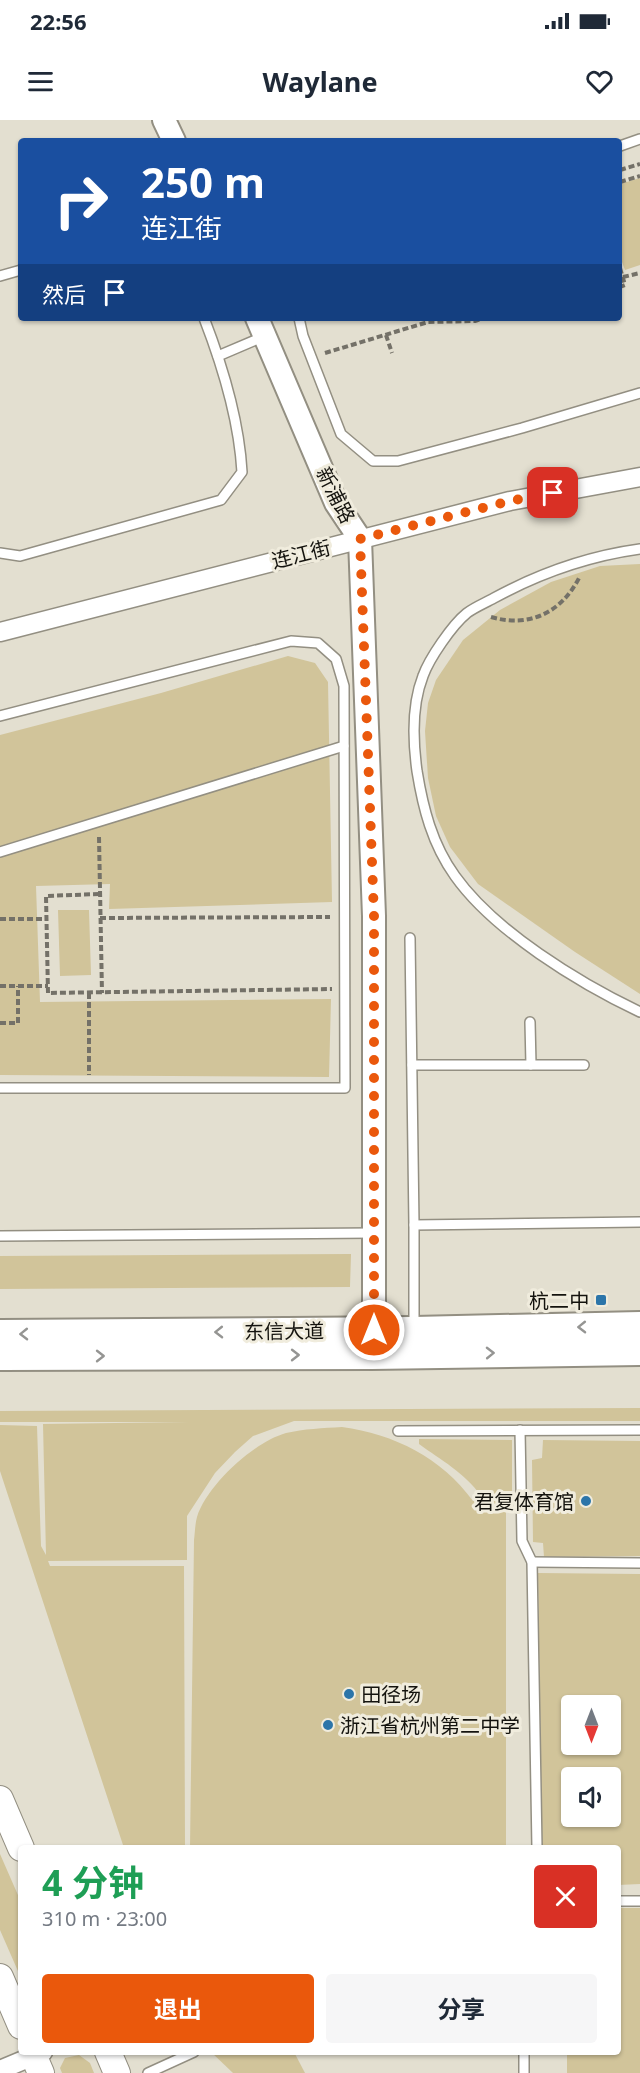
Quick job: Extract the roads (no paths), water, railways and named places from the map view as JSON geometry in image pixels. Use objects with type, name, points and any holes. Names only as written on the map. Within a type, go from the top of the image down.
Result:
[{"type":"main road","name":"东信大道","points":[[0,1334],[640,1326]]},
{"type":"main road","name":"东信大道","points":[[0,1356],[372,1355],[640,1351]]},
{"type":"main road","points":[[0,1799],[20,1845]]},
{"type":"main road","points":[[0,1977],[18,2019]]},
{"type":"main road","points":[[109,2055],[117,2073]]},
{"type":"street","points":[[164,120],[173,138]]},
{"type":"street","name":"新浦路","points":[[261,327],[336,502],[360,539],[374,916],[374,1330]]},
{"type":"street","name":"连江街","points":[[0,632],[510,501],[640,477]]},
{"type":"street","points":[[0,2070],[38,2058]]},
{"type":"lane","points":[[622,145],[640,140]]},
{"type":"lane","points":[[0,276],[18,271]]},
{"type":"lane","points":[[0,553],[20,556],[221,500],[242,472],[240,446],[218,356],[205,321]]},
{"type":"lane","points":[[300,321],[303,336],[341,434],[373,461],[398,461],[640,393]]},
{"type":"lane","points":[[218,356],[261,327]]},
{"type":"lane","points":[[640,549],[579,561],[519,584],[466,614],[438,647],[422,676],[417,705],[415,753],[422,806],[438,848],[455,876],[483,909],[549,961],[640,1012]]},
{"type":"lane","points":[[0,716],[291,640],[318,643],[336,659],[344,686],[345,1088],[0,1088]]},
{"type":"lane","points":[[0,852],[344,746]]},
{"type":"lane","points":[[410,938],[414,1330]]},
{"type":"lane","points":[[530,1022],[531,1065]]},
{"type":"lane","points":[[412,1065],[584,1065]]},
{"type":"lane","points":[[414,1225],[640,1222]]},
{"type":"lane","points":[[0,1236],[373,1233]]},
{"type":"lane","points":[[520,1430],[522,1541],[532,1562],[537,1845]]},
{"type":"lane","points":[[398,1431],[640,1430]]},
{"type":"lane","points":[[532,1562],[640,1563]]},
{"type":"lane","points":[[621,1901],[640,1901]]},
{"type":"lane","points":[[148,2073],[187,2055]]},
{"type":"lane","points":[[524,2055],[524,2073]]},
{"type":"place","name":"杭二中","points":[[601,1300]]},
{"type":"place","name":"君复体育馆","points":[[586,1501]]},
{"type":"place","name":"田径场","points":[[349,1694]]},
{"type":"place","name":"浙江省杭州第二中学","points":[[328,1725]]}]
